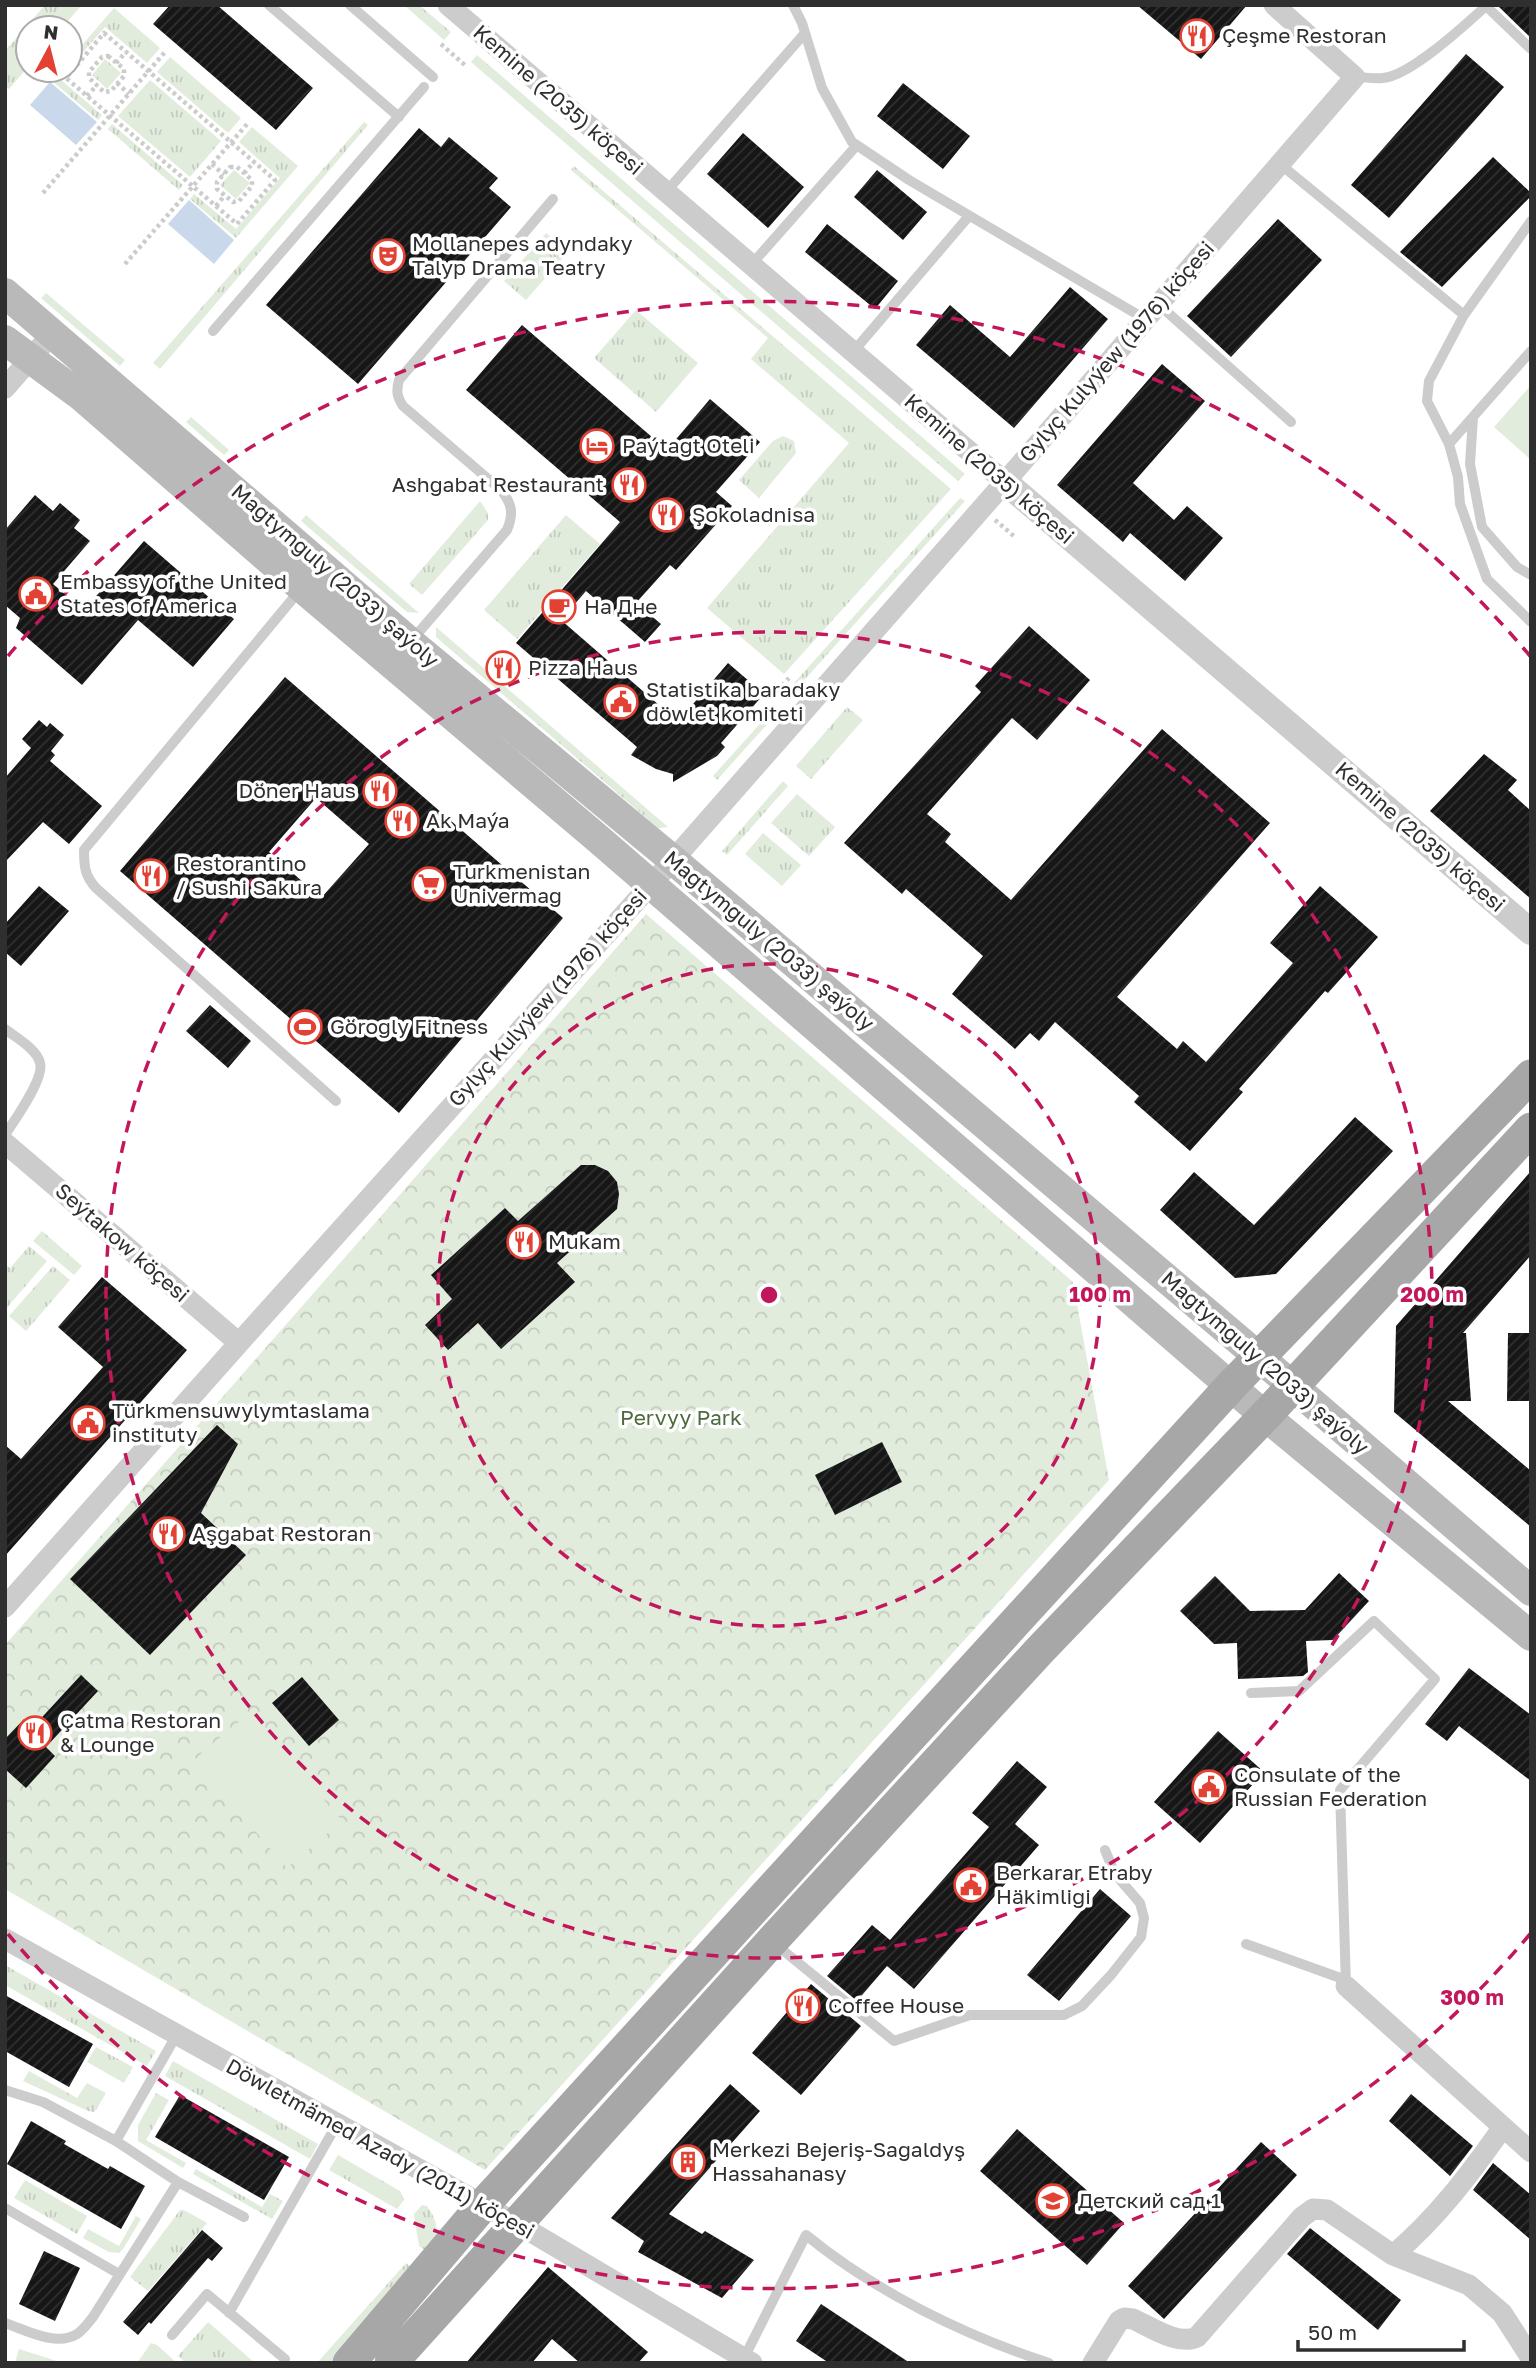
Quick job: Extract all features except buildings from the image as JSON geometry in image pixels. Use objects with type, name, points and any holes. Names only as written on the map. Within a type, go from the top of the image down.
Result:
[{"type":"main road","name":"Magtymguly (2033) şaýoly","points":[[5,293],[410,642],[674,860],[1531,1591]]},
{"type":"main road","name":"Magtymguly (2033) şaýoly","points":[[5,340],[81,396],[1265,1416],[1531,1636]]},
{"type":"main road","points":[[349,2363],[483,2205],[1231,1386],[1531,1076]]},
{"type":"main road","points":[[391,2363],[772,1941],[1041,1649],[1265,1416],[1531,1129]]},
{"type":"street","name":"Kemine (2035) köçesi","points":[[448,5],[1531,932]]},
{"type":"street","points":[[1283,8],[1355,77]]},
{"type":"street","name":"Gylyç Kulyýew (1976) köçesi","points":[[5,1607],[674,860],[1355,77]]},
{"type":"street","points":[[5,387],[52,334]]},
{"type":"street","name":"Seýtakow köçesi","points":[[5,1143],[239,1343]]},
{"type":"street","name":"Döwletmämed Azady (2011) köçesi","points":[[5,1939],[516,2223],[748,2360]]},
{"type":"street","points":[[1346,1983],[1531,2151]]},
{"type":"street","points":[[1392,2255],[1433,2219],[1461,2186],[1503,2127]]},
{"type":"street","points":[[1093,2363],[1119,2321],[1124,2318],[1133,2319],[1180,2339],[1190,2341],[1197,2337],[1313,2209],[1327,2210],[1392,2255],[1469,2285],[1502,2313],[1523,2324],[1531,2358]]},
{"type":"lane","points":[[270,5],[399,117]]},
{"type":"lane","points":[[350,5],[433,77]]},
{"type":"lane","points":[[793,5],[822,88],[852,142],[969,216],[1151,311],[1291,422]]},
{"type":"lane","points":[[1355,77],[1384,79],[1398,75],[1485,6],[1531,49]]},
{"type":"lane","points":[[666,192],[805,33]]},
{"type":"lane","points":[[213,331],[424,88]]},
{"type":"lane","points":[[751,265],[857,145]]},
{"type":"lane","points":[[1280,164],[1464,315]]},
{"type":"lane","points":[[410,642],[508,530],[512,512],[511,503],[501,490],[403,407],[397,397],[396,388],[399,380],[553,199]]},
{"type":"lane","points":[[853,352],[969,216]]},
{"type":"lane","points":[[1531,221],[1464,315],[1429,381],[1427,394],[1431,410],[1450,444],[1458,477],[1460,504],[1487,579],[1531,622]]},
{"type":"lane","points":[[1450,444],[1531,351]]},
{"type":"lane","points":[[1473,417],[1470,464],[1482,527],[1517,566],[1531,575]]},
{"type":"lane","points":[[302,588],[84,850],[84,864],[86,876],[96,888],[335,1101]]},
{"type":"lane","points":[[5,1029],[36,1055],[41,1063],[40,1077],[5,1135]]},
{"type":"lane","points":[[1246,1944],[1346,1983],[1340,1790],[1435,1679],[1374,1621],[1299,1691],[1251,1693]]},
{"type":"lane","points":[[772,1941],[894,2041],[970,2015],[1070,2013],[1082,2006],[1111,1975],[1140,1937],[1144,1919],[1140,1903],[1115,1874],[1105,1850]]},
{"type":"lane","points":[[116,2141],[176,2036]]},
{"type":"lane","points":[[6,2091],[43,2102],[116,2141],[178,2182],[244,2217]]},
{"type":"lane","points":[[229,2313],[337,2124]]},
{"type":"lane","points":[[5,2323],[54,2338],[68,2339],[80,2333],[93,2317],[178,2182]]},
{"type":"lane","points":[[5,2208],[119,2274]]},
{"type":"lane","points":[[748,2360],[806,2235],[892,2296],[1015,2352],[1049,2363]]},
{"type":"lane","points":[[172,2335],[207,2294],[285,2359]]},
{"type":"path","points":[[104,33],[275,180],[237,225],[66,78],[85,55],[104,33]]},
{"type":"path","points":[[441,44],[467,67]]},
{"type":"path","points":[[116,63],[126,51]]},
{"type":"path","points":[[44,193],[165,52]]},
{"type":"path","points":[[85,55],[95,64]]},
{"type":"path","points":[[108,56],[124,69],[124,76],[111,91],[104,92],[89,78],[89,72],[95,64],[102,57],[108,56]]},
{"type":"path","points":[[117,83],[129,94]]},
{"type":"path","points":[[87,96],[97,85]]},
{"type":"path","points":[[125,264],[247,123]]},
{"type":"path","points":[[244,173],[254,162]]},
{"type":"path","points":[[212,164],[224,175]]},
{"type":"path","points":[[230,167],[237,167],[244,173],[252,180],[252,186],[239,201],[233,202],[218,189],[217,182],[230,167]]},
{"type":"path","points":[[246,194],[256,202]]},
{"type":"path","points":[[216,206],[225,195]]},
{"type":"path","points":[[773,696],[789,678]]},
{"type":"green space","points":[[45,5],[80,7],[74,14],[37,14]]},
{"type":"green space","points":[[404,5],[419,5],[451,32],[444,40]]},
{"type":"green space","points":[[114,8],[160,48],[147,63],[105,27],[84,51],[84,43]]},
{"type":"green space","points":[[14,41],[14,83],[9,89],[5,86],[5,51]]},
{"type":"green space","points":[[477,55],[965,474],[958,481],[471,62]]},
{"type":"green space","points":[[170,57],[241,118],[228,133],[157,72]]},
{"type":"green space","points":[[105,59],[121,73],[107,89],[92,75]]},
{"type":"green space","points":[[150,80],[221,141],[190,177],[118,116]]},
{"type":"green space","points":[[56,84],[66,84],[102,115],[98,120]]},
{"type":"green space","points":[[364,122],[368,125],[160,369],[153,363]]},
{"type":"green space","points":[[112,124],[183,185],[179,190],[108,129]]},
{"type":"green space","points":[[252,127],[298,166],[236,238],[190,199],[194,194],[236,229],[280,178],[239,142]]},
{"type":"green space","points":[[574,166],[951,489],[784,674],[707,608],[849,443],[751,359],[768,338],[571,170]]},
{"type":"green space","points":[[234,170],[250,183],[236,199],[220,185]]},
{"type":"green space","points":[[546,233],[568,252],[526,300],[504,281]]},
{"type":"green space","points":[[46,293],[125,360],[120,366],[41,298]]},
{"type":"green space","points":[[636,310],[698,363],[656,412],[594,358]]},
{"type":"green space","points":[[1531,385],[1531,460],[1494,427]]},
{"type":"green space","points":[[191,417],[229,450],[224,455],[186,422]]},
{"type":"green space","points":[[783,436],[794,441],[796,453],[759,498],[739,480],[773,441]]},
{"type":"green space","points":[[960,498],[965,501],[798,687],[794,683]]},
{"type":"green space","points":[[480,501],[488,513],[488,520],[422,595],[409,584]]},
{"type":"green space","points":[[306,515],[419,613],[407,612],[301,521]]},
{"type":"green space","points":[[566,515],[600,544],[517,639],[484,610]]},
{"type":"green space","points":[[436,627],[668,827],[658,828],[436,637]]},
{"type":"green space","points":[[776,706],[780,710],[717,780],[713,776]]},
{"type":"green space","points":[[847,707],[863,720],[811,779],[796,766]]},
{"type":"green space","points":[[783,781],[788,786],[727,855],[722,851]]},
{"type":"green space","points":[[797,794],[835,827],[809,856],[771,823]]},
{"type":"green space","points":[[763,833],[801,865],[782,886],[745,854]]},
{"type":"green space","name":"Pervyy Park","points":[[646,914],[1073,1282],[1109,1480],[485,2170],[5,1889],[5,1645]]},
{"type":"green space","points":[[42,1231],[82,1266],[74,1275],[33,1241]]},
{"type":"green space","points":[[29,1246],[47,1261],[5,1310],[5,1265],[10,1268]]},
{"type":"green space","points":[[53,1266],[70,1280],[26,1331],[9,1316]]},
{"type":"green space","points":[[249,1713],[342,1821],[287,1868],[194,1760]]},
{"type":"green space","points":[[5,1965],[156,2051],[147,2066],[5,1985]]},
{"type":"green space","points":[[96,2047],[133,2067],[124,2083],[87,2062]]},
{"type":"green space","points":[[173,2061],[318,2144],[310,2159],[165,2076]]},
{"type":"green space","points":[[29,2071],[77,2098],[87,2083],[106,2093],[94,2112],[88,2111],[23,2081]]},
{"type":"green space","points":[[156,2093],[169,2100],[146,2140],[186,2163],[183,2168],[138,2141],[138,2125]]},
{"type":"green space","points":[[338,2155],[400,2191],[404,2200],[397,2209],[329,2170]]},
{"type":"green space","points":[[196,2169],[262,2207],[270,2194],[283,2201],[272,2219],[193,2174]]},
{"type":"green space","points":[[25,2180],[87,2216],[77,2234],[14,2198]]},
{"type":"green space","points":[[422,2205],[427,2206],[437,2229],[429,2253],[419,2246],[414,2214]]},
{"type":"green space","points":[[180,2210],[207,2223],[148,2291],[130,2277]]},
{"type":"green space","points":[[136,2216],[141,2219],[119,2253],[109,2252],[83,2238],[88,2229],[119,2246]]},
{"type":"green space","points":[[406,2263],[415,2271],[334,2363],[317,2363]]},
{"type":"green space","points":[[208,2322],[255,2363],[186,2363],[178,2356]]},
{"type":"green space","points":[[151,2343],[157,2345],[177,2363],[137,2363]]},
{"type":"green space","points":[[19,2349],[63,2363],[15,2363]]},
{"type":"water","points":[[48,84],[52,84],[97,122],[76,145],[30,105]]},
{"type":"water","points":[[189,200],[234,240],[214,264],[168,224]]},
{"type":"place","name":"Çeşme Restoran","points":[[1197,36]]},
{"type":"place","name":"Mollanepes adyndaky Talyp Drama Teatry","points":[[388,256]]},
{"type":"place","name":"Paýtagt Oteli","points":[[597,446]]},
{"type":"place","name":"Ashgabat Restaurant","points":[[629,485]]},
{"type":"place","name":"Şokoladnisa","points":[[667,515]]},
{"type":"place","name":"Embassy of the United States of America","points":[[36,594]]},
{"type":"place","name":"На Дне","points":[[559,607]]},
{"type":"place","name":"Pizza Haus","points":[[503,668]]},
{"type":"place","name":"Statistika baradaky döwlet komiteti","points":[[621,702]]},
{"type":"place","name":"Döner Haus","points":[[380,791]]},
{"type":"place","name":"Ak Maýa","points":[[402,821]]},
{"type":"place","name":"Restorantino / Sushi Sakura","points":[[151,876]]},
{"type":"place","name":"Turkmenistan Univermag","points":[[429,884]]},
{"type":"place","name":"Görogly Fitness","points":[[305,1027]]},
{"type":"place","name":"Mukam","points":[[524,1242]]},
{"type":"place","name":"Türkmensuwylymtaslama instituty","points":[[88,1423]]},
{"type":"place","name":"Aşgabat Restoran","points":[[168,1534]]},
{"type":"place","name":"Çatma Restoran & Lounge","points":[[35,1733]]},
{"type":"place","name":"Consulate of the Russian Federation","points":[[1209,1787]]},
{"type":"place","name":"Berkarar Etraby Häkimligi","points":[[971,1885]]},
{"type":"place","name":"Coffee House","points":[[803,2006]]},
{"type":"place","name":"Merkezi Bejeriş-Sagaldyş Hassahanasy","points":[[688,2162]]},
{"type":"place","name":"Детский сад 1","points":[[1053,2201]]}]
